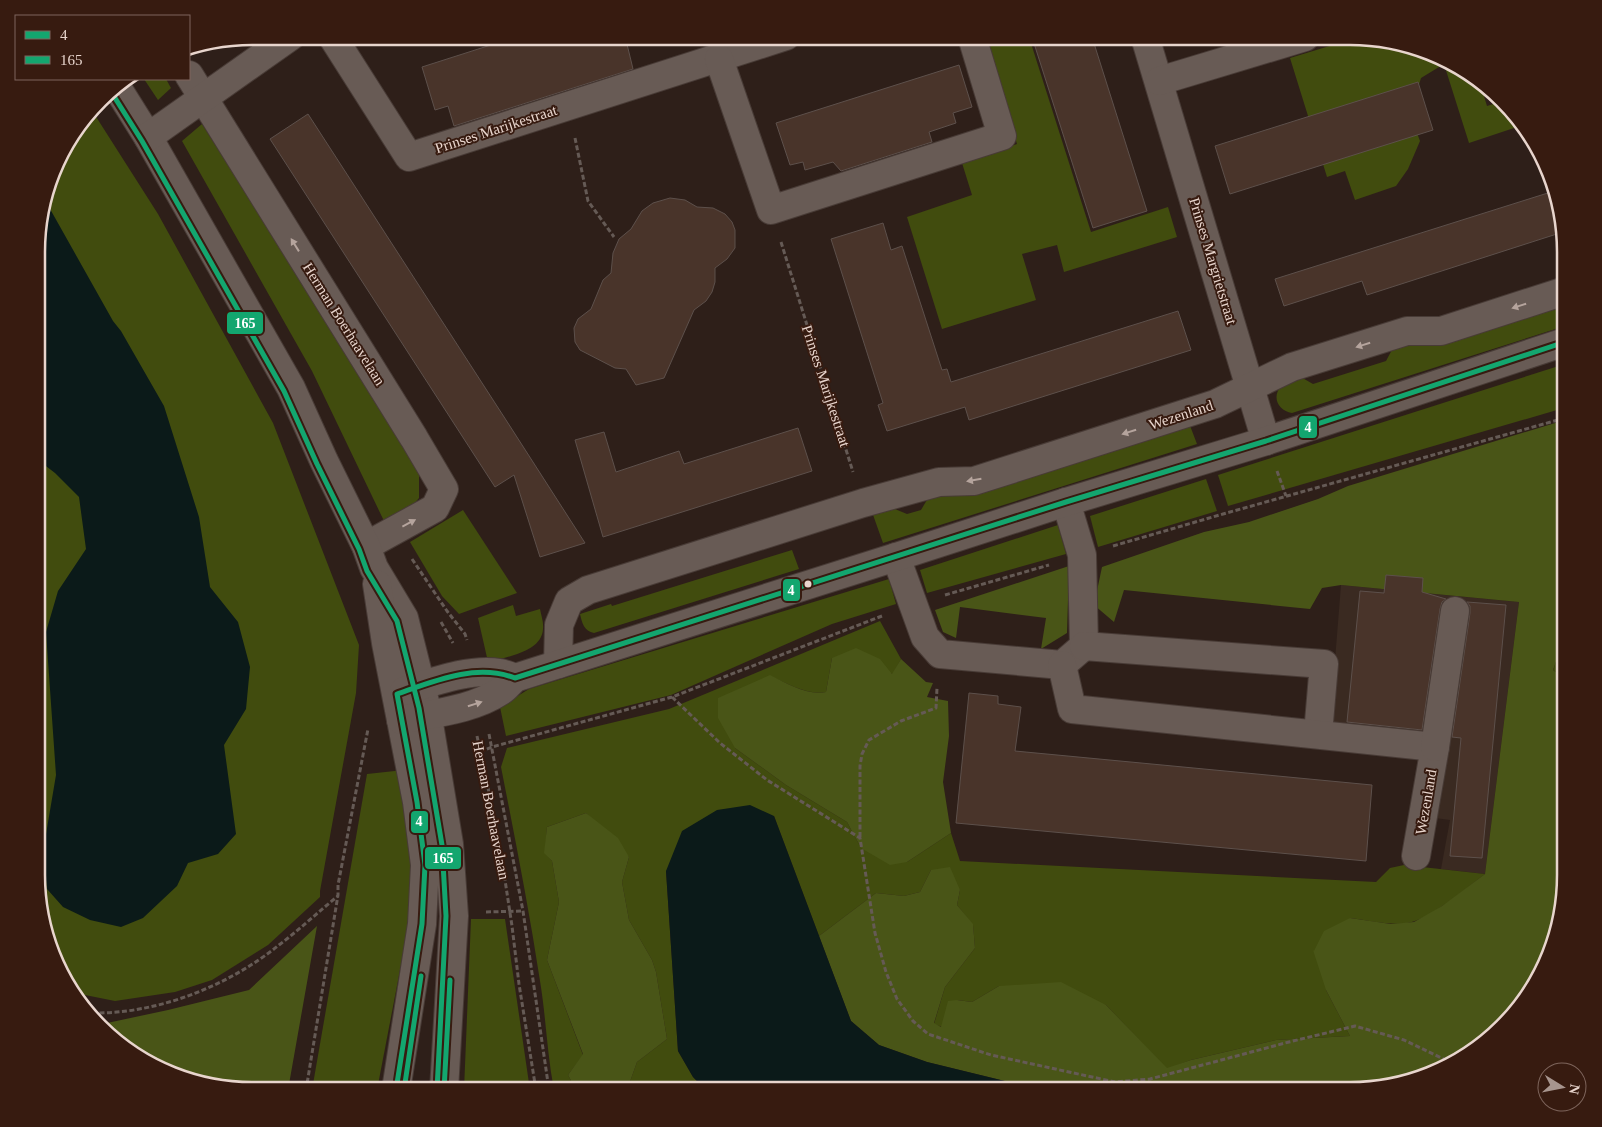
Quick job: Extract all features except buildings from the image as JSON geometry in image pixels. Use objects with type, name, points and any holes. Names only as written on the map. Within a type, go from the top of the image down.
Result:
[{"type":"street","points":[[148,137],[278,45]]},
{"type":"street","name":"Prinses Marijkestraat","points":[[338,45],[410,156],[760,45]]},
{"type":"street","points":[[719,59],[770,210],[1002,136],[975,45]]},
{"type":"street","name":"Prinses Margrietstraat","points":[[1148,45],[1266,441]]},
{"type":"street","points":[[1159,81],[1278,45]]},
{"type":"street","name":"Herman Boerhaavelaan","points":[[190,77],[444,489],[435,508],[396,530],[370,557]]},
{"type":"street","points":[[120,93],[148,137],[291,388],[370,557],[386,643],[407,700],[425,865],[422,924],[397,1082]]},
{"type":"street","name":"Wezenland","points":[[558,664],[559,625],[569,601],[588,590],[863,503],[939,482],[974,481],[1215,404],[1292,367],[1407,331],[1441,332],[1557,294]]},
{"type":"street","points":[[407,700],[428,714],[476,703],[502,690],[515,678],[1066,502],[1266,441],[1557,345]]},
{"type":"street","points":[[1066,502],[1082,555],[1084,646]]},
{"type":"street","points":[[896,557],[925,636],[940,654],[1062,665],[1084,646],[1324,664],[1318,734]]},
{"type":"street","name":"Wezenland","points":[[1416,856],[1435,747],[1455,611]]},
{"type":"street","name":"Wezenland","points":[[1062,665],[1072,709],[1435,747]]},
{"type":"street","points":[[407,700],[470,674],[499,673],[515,678]]},
{"type":"street","points":[[428,714],[449,844],[454,916],[444,1082]]},
{"type":"path","points":[[568,106],[588,201],[614,237]]},
{"type":"path","name":"Prinses Marijkestraat","points":[[770,210],[863,503]]},
{"type":"path","points":[[480,752],[492,747],[672,697],[913,604],[1241,508],[1556,420]]},
{"type":"path","points":[[396,530],[420,573],[465,634],[470,674]]},
{"type":"path","points":[[439,618],[470,674]]},
{"type":"path","points":[[940,654],[936,708],[901,721],[869,740],[862,754],[860,766],[860,838],[875,934],[886,972],[897,999],[913,1021],[928,1034],[991,1055],[1115,1082],[1150,1079],[1355,1026],[1404,1040],[1444,1059]]},
{"type":"path","points":[[672,697],[720,743],[767,780],[860,838]]},
{"type":"path","points":[[476,703],[486,719],[492,747],[523,911],[548,1082]]},
{"type":"path","name":"Herman Boerhaavelaan","points":[[476,703],[480,752],[505,880],[535,1082]]},
{"type":"path","points":[[307,1082],[338,895],[338,885],[369,724]]},
{"type":"path","points":[[98,1013],[146,1009],[182,999],[240,972],[278,946],[338,895]]},
{"type":"shaded area","points":[[50,209],[113,321],[121,331],[164,406],[199,517],[210,587],[238,622],[250,667],[246,709],[224,745],[236,834],[218,854],[188,863],[177,886],[143,918],[121,927],[90,920],[63,907],[47,889],[45,840],[56,775],[46,632],[58,591],[86,549],[79,497],[45,465],[45,239]]},
{"type":"shaded area","points":[[1341,585],[1519,602],[1485,874],[1441,869],[1450,820],[1413,815],[1418,753],[1328,748]]},
{"type":"shaded area","points":[[750,805],[774,816],[851,1021],[879,1045],[927,1062],[1009,1082],[698,1082],[678,1051],[666,871],[682,831],[717,810]]},
{"type":"green space","points":[[986,45],[1032,45],[1091,232],[1168,207],[1177,237],[1064,272],[1057,245],[1022,254],[1036,300],[942,329],[907,217],[972,195],[962,163],[1017,144]]},
{"type":"green space","points":[[1333,45],[1363,45],[1403,52],[1441,66],[1421,78],[1410,114],[1420,141],[1408,169],[1396,186],[1355,200],[1345,171],[1327,177],[1290,58]]},
{"type":"green space","points":[[1445,69],[1483,94],[1487,106],[1494,104],[1515,128],[1469,143]]},
{"type":"green space","points":[[145,80],[167,80],[171,88],[158,100]]},
{"type":"green space","points":[[96,116],[158,214],[273,423],[359,645],[356,693],[320,897],[268,945],[212,980],[175,992],[115,1001],[83,995],[80,990],[66,966],[56,941],[49,915],[45,888],[45,239],[52,199],[61,173],[80,137]]},
{"type":"green space","points":[[202,124],[419,466],[419,498],[408,511],[384,521],[312,371],[182,141]]},
{"type":"green space","points":[[1557,305],[1557,329],[1292,413],[1283,410],[1278,403],[1278,391],[1286,381],[1299,376],[1313,384],[1386,361],[1394,346],[1411,341],[1426,346]]},
{"type":"green space","points":[[1557,367],[1557,410],[1228,506],[1218,475]]},
{"type":"green space","points":[[1557,422],[1557,659],[1553,670],[1557,673],[1557,888],[1550,928],[1541,954],[1522,990],[1506,1011],[1476,1039],[1441,1061],[1403,1075],[1363,1082],[1009,1082],[927,1062],[879,1045],[851,1021],[819,936],[876,893],[904,896],[920,892],[931,870],[950,867],[960,890],[957,905],[973,924],[975,948],[945,987],[934,1023],[941,1027],[948,1001],[972,1002],[999,986],[1061,982],[1106,1005],[1167,1068],[1191,1060],[1276,1040],[1350,1036],[1326,990],[1313,950],[1324,931],[1350,918],[1391,924],[1414,922],[1442,906],[1485,874],[1519,602],[1341,585],[1322,588],[1310,609],[1124,590],[1114,622],[1094,605],[1102,567],[1204,532],[1249,522],[1318,499],[1348,486]]},
{"type":"green space","points":[[1189,423],[1197,444],[883,543],[872,512],[890,507],[907,514],[921,510],[931,493],[940,491],[956,496]]},
{"type":"green space","points":[[1206,479],[1217,511],[1098,547],[1090,516]]},
{"type":"green space","points":[[463,510],[517,593],[459,614],[442,596],[410,542]]},
{"type":"green space","points":[[1058,525],[1066,554],[927,593],[920,570]]},
{"type":"green space","points":[[792,550],[799,569],[594,633],[584,626],[580,614],[611,604],[612,606]]},
{"type":"green space","points":[[1069,566],[1067,633],[1041,649],[1046,618],[960,607],[956,638],[943,632],[935,610]]},
{"type":"green space","points":[[889,579],[896,604],[832,624],[671,695],[506,736],[500,707],[529,689]]},
{"type":"green space","points":[[513,605],[516,616],[540,609],[543,622],[541,637],[537,643],[522,652],[488,662],[478,618]]},
{"type":"green space","points":[[880,621],[901,659],[893,674],[832,658],[826,692],[819,693],[798,688],[770,676],[751,685],[735,748],[786,785],[847,822],[861,848],[907,862],[951,833],[960,861],[1376,882],[1390,868],[1404,865],[1485,874],[1442,907],[1415,921],[1391,924],[1350,918],[1326,990],[1350,1036],[1276,1040],[1191,1060],[1167,1069],[1106,1005],[999,986],[972,1002],[957,1000],[942,1027],[934,1024],[945,987],[975,948],[973,925],[957,905],[960,890],[931,870],[920,892],[904,896],[876,893],[819,936],[774,816],[666,871],[678,1051],[698,1082],[630,1082],[637,1062],[667,1039],[656,972],[652,960],[629,920],[622,882],[629,857],[586,813],[547,827],[545,853],[552,861],[559,902],[547,960],[583,1055],[568,1075],[572,1082],[553,1082],[536,954],[501,767],[507,748],[669,709]]},
{"type":"green space","points":[[856,648],[880,659],[892,674],[901,659],[926,682],[933,683],[927,697],[948,701],[949,736],[943,782],[951,833],[907,862],[890,865],[861,848],[847,822],[786,785],[735,748],[718,718],[718,698],[770,675],[805,690],[819,693],[826,692],[832,658]]},
{"type":"green space","points":[[1557,659],[1557,673],[1553,670]]},
{"type":"green space","points":[[404,770],[411,861],[410,918],[379,1082],[313,1082],[367,774]]},
{"type":"green space","points":[[586,813],[618,838],[629,857],[622,882],[629,920],[652,960],[656,972],[667,1039],[637,1062],[630,1082],[572,1082],[568,1075],[583,1054],[547,960],[559,902],[552,861],[544,853],[547,827]]},
{"type":"green space","points":[[471,919],[505,919],[529,1082],[464,1082]]},
{"type":"green space","points":[[317,926],[289,1082],[239,1082],[212,1078],[186,1071],[161,1061],[137,1047],[108,1023],[168,1010],[249,990]]},
{"type":"transit line","name":"165","points":[[115,97],[142,141],[284,391],[359,549],[367,571],[397,621],[419,708],[442,845],[446,916],[437,1082]]},
{"type":"transit line","name":"4","points":[[397,1082],[422,924],[425,865],[417,802],[397,694],[440,679],[470,673],[485,672],[515,678],[1066,502],[1266,441],[1557,345]]},
{"type":"transit line","name":"165","points":[[405,1082],[421,976]]},
{"type":"transit line","name":"4","points":[[444,1082],[450,980]]}]
